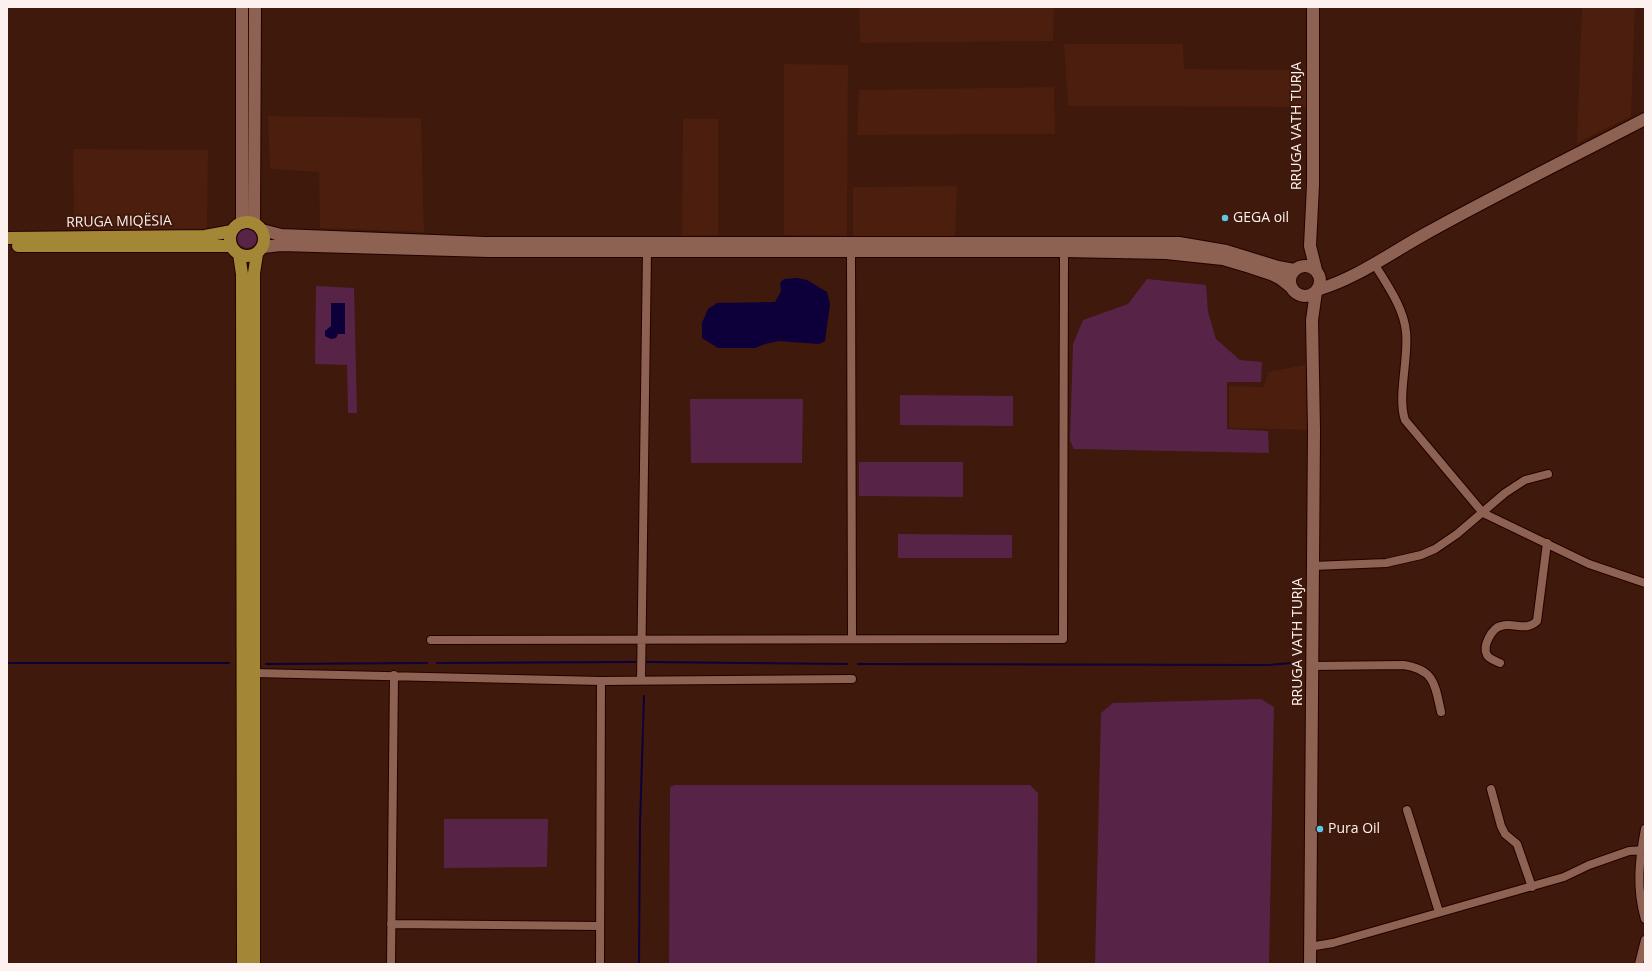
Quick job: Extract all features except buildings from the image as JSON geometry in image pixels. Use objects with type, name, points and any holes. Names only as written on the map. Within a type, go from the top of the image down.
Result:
[{"type":"main road","points":[[243,964],[242,274],[230,238],[232,232],[242,223],[258,227],[265,240],[260,251],[254,273],[254,964]]},
{"type":"main road","name":"RRUGA MIQËSIA","points":[[7,238],[198,236],[232,232]]},
{"type":"main road","name":"RRUGA MIQËSIA","points":[[7,246],[235,250]]},
{"type":"main road","points":[[235,250],[249,257],[260,251]]},
{"type":"street","points":[[242,7],[242,223]]},
{"type":"street","points":[[254,7],[258,227],[281,235],[485,243],[1179,243],[1226,250],[1278,267],[1296,268],[1305,266],[1317,272],[1345,280]]},
{"type":"street","name":"RRUGA VATH TURJA","points":[[1310,964],[1313,566],[1312,320],[1320,281],[1310,246],[1313,185],[1313,7]]},
{"type":"street","points":[[260,251],[281,245],[439,251],[1064,251],[1166,253],[1223,259],[1271,274],[1295,291],[1311,296],[1317,291],[1345,280],[1375,265],[1424,234],[1645,119]]},
{"type":"street","name":"RRUGA VATH TURJA","points":[[1310,246],[1291,275],[1295,291],[1312,320]]},
{"type":"street","points":[[641,680],[647,251]]},
{"type":"street","points":[[851,251],[852,639]]},
{"type":"street","points":[[431,640],[1063,639],[1064,251]]},
{"type":"street","points":[[1375,265],[1399,308],[1406,330],[1402,407],[1405,420],[1482,513],[1548,543],[1589,564],[1645,583]]},
{"type":"street","points":[[1313,566],[1386,564],[1421,555],[1435,549],[1482,513],[1505,493],[1525,480],[1548,474]]},
{"type":"street","points":[[1500,663],[1488,657],[1486,653],[1486,648],[1492,632],[1497,627],[1503,625],[1526,627],[1532,626],[1537,621],[1548,543]]},
{"type":"street","points":[[1312,666],[1404,665],[1417,667],[1426,673],[1434,682],[1440,712]]},
{"type":"street","points":[[254,673],[394,675],[600,681],[852,679]]},
{"type":"street","points":[[391,964],[394,675]]},
{"type":"street","points":[[600,681],[600,964]]},
{"type":"street","points":[[1491,789],[1501,826],[1505,834],[1517,844],[1532,887]]},
{"type":"street","points":[[1407,810],[1439,912]]},
{"type":"street","points":[[1645,829],[1639,887],[1645,919]]},
{"type":"street","points":[[1309,947],[1333,943],[1532,887],[1564,877],[1589,865],[1629,851],[1643,850]]},
{"type":"street","points":[[391,924],[600,926]]},
{"type":"street","points":[[1639,964],[1645,940]]},
{"type":"shaded area","points":[[859,7],[1054,7],[1053,41],[860,43]]},
{"type":"shaded area","points":[[1582,7],[1635,7],[1631,116],[1577,143]]},
{"type":"shaded area","points":[[1064,44],[1183,44],[1184,69],[1310,70],[1308,107],[1068,106]]},
{"type":"shaded area","points":[[784,64],[848,65],[847,236],[784,235]]},
{"type":"shaded area","points":[[1054,87],[1055,134],[857,135],[859,90]]},
{"type":"shaded area","points":[[268,116],[421,118],[424,232],[320,228],[319,172],[270,169]]},
{"type":"shaded area","points":[[683,119],[718,119],[718,235],[682,236]]},
{"type":"shaded area","points":[[73,149],[208,150],[207,230],[74,229]]},
{"type":"shaded area","points":[[957,186],[955,239],[853,236],[853,187]]},
{"type":"shaded area","points":[[243,228],[251,228],[257,234],[257,242],[251,248],[243,248],[237,242],[237,234]]},
{"type":"shaded area","points":[[797,278],[807,280],[827,292],[830,304],[825,341],[819,344],[779,341],[755,348],[718,348],[702,338],[702,323],[708,309],[717,303],[775,302],[781,291],[780,283],[784,279]]},
{"type":"shaded area","points":[[1147,279],[1206,285],[1208,312],[1216,339],[1240,360],[1262,362],[1261,382],[1227,382],[1227,429],[1268,431],[1269,453],[1074,449],[1070,441],[1073,344],[1083,320],[1128,304]]},
{"type":"shaded area","points":[[316,286],[354,288],[357,413],[348,413],[347,365],[315,364]]},
{"type":"shaded area","points":[[331,303],[345,303],[345,334],[338,334],[336,338],[331,339],[325,336],[325,331],[331,326]]},
{"type":"shaded area","points":[[1309,364],[1312,430],[1229,428],[1229,386],[1264,387],[1268,372]]},
{"type":"shaded area","points":[[900,395],[1013,396],[1013,426],[900,425]]},
{"type":"shaded area","points":[[690,399],[803,399],[802,463],[691,463]]},
{"type":"shaded area","points":[[859,462],[963,462],[963,497],[859,496]]},
{"type":"shaded area","points":[[898,534],[1012,535],[1012,558],[898,558]]},
{"type":"shaded area","points":[[1261,699],[1274,707],[1269,964],[1095,964],[1101,713],[1113,703]]},
{"type":"shaded area","points":[[675,785],[1030,785],[1038,793],[1037,964],[669,964],[670,787]]},
{"type":"shaded area","points":[[444,819],[548,819],[547,867],[444,868]]},
{"type":"waterway","points":[[437,663],[635,662]]},
{"type":"waterway","points":[[647,662],[847,664]]},
{"type":"waterway","points":[[858,664],[1269,665],[1302,662]]},
{"type":"waterway","points":[[7,663],[229,663]]},
{"type":"waterway","points":[[266,664],[427,663]]},
{"type":"waterway","points":[[639,964],[640,824],[644,696]]},
{"type":"place","name":"GEGA oil","points":[[1225,218]]},
{"type":"place","name":"Pura Oil","points":[[1320,829]]}]
